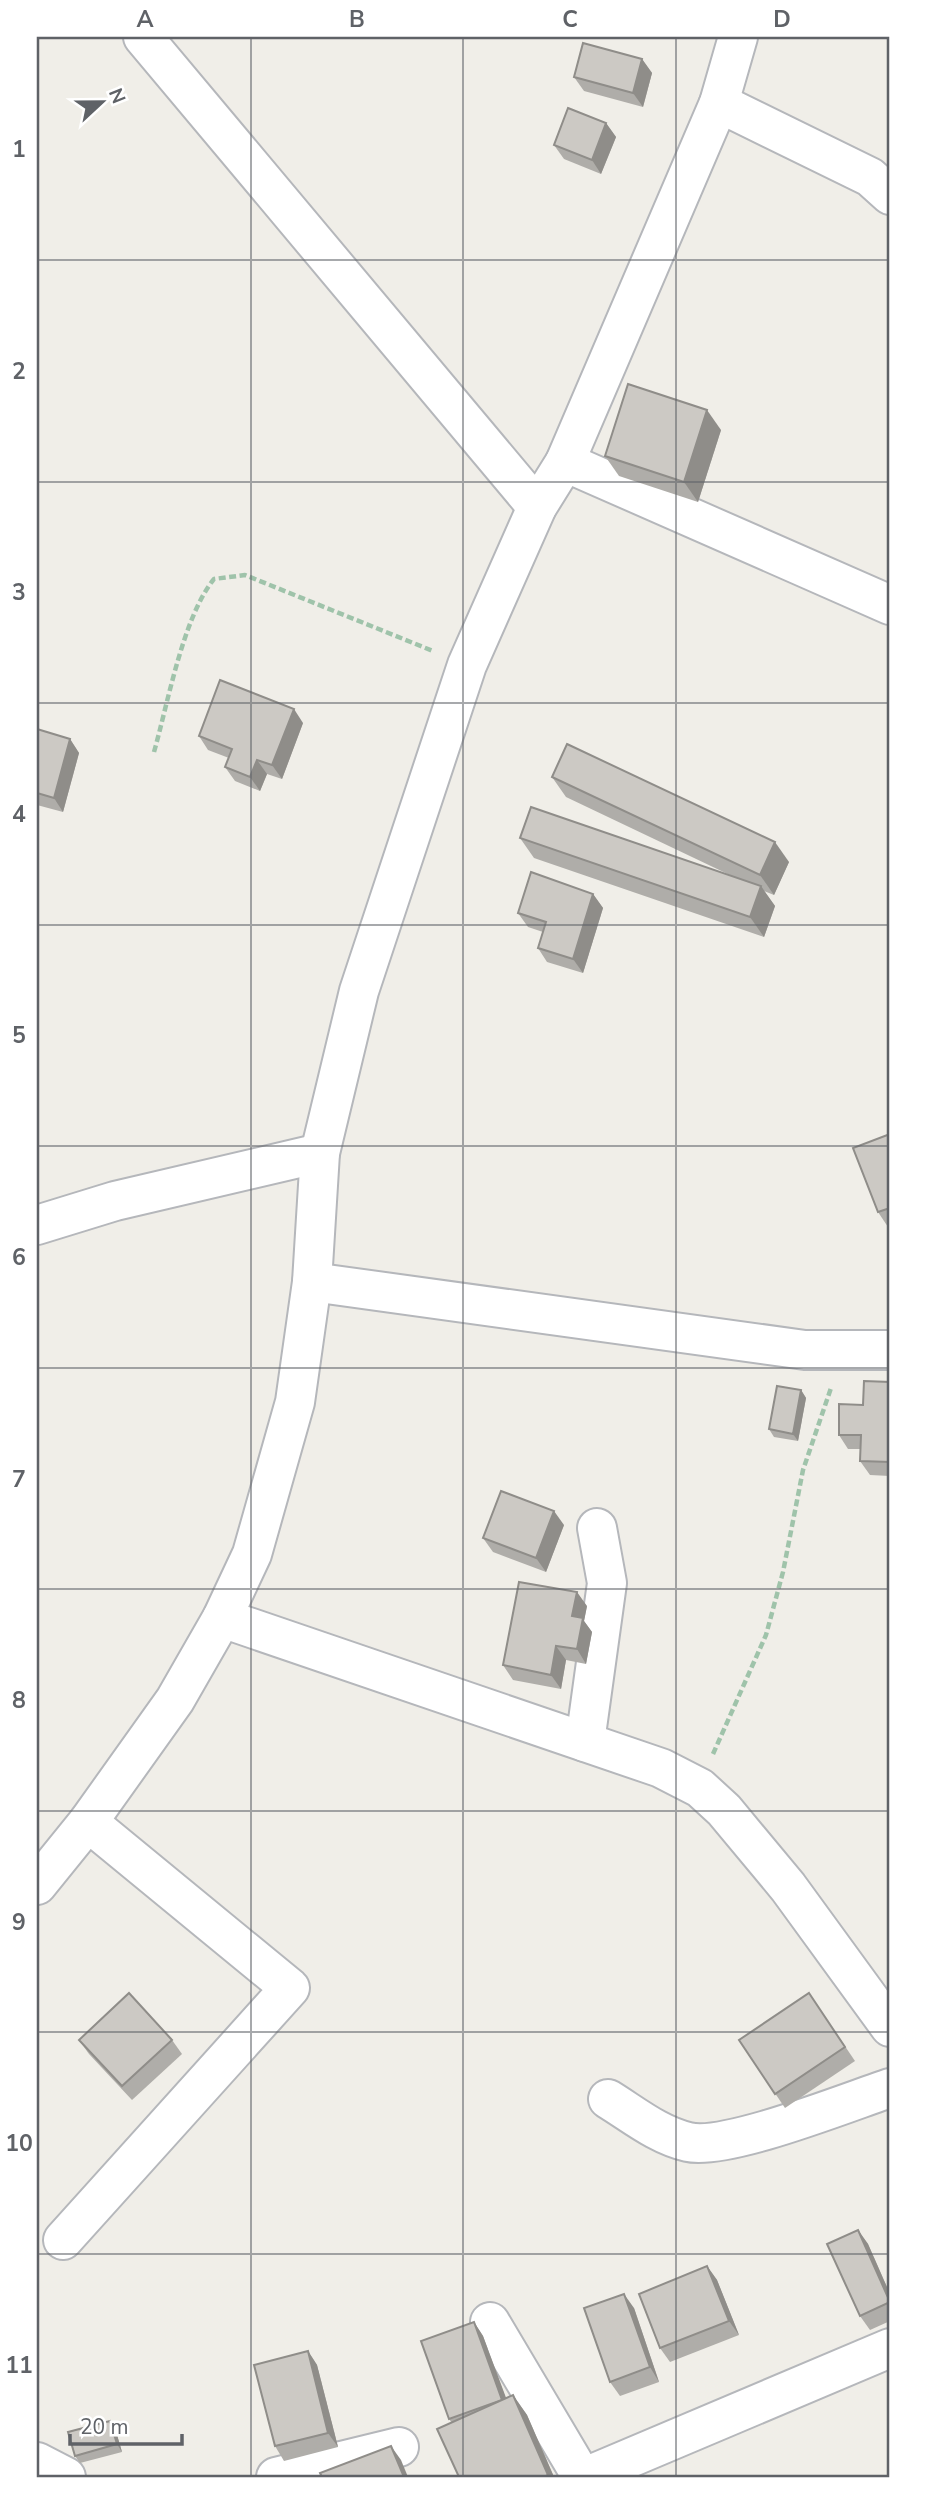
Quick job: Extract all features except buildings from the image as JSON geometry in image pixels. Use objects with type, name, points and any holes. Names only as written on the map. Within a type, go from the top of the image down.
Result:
[{"type":"street","points":[[143,37],[537,508]]},
{"type":"street","points":[[39,1869],[88,1822],[175,1700],[222,1618],[252,1554],[295,1402],[312,1282],[320,1153],[359,991],[467,665],[537,508],[565,462],[719,103],[738,37]]},
{"type":"street","points":[[719,103],[870,177],[890,195]]},
{"type":"street","points":[[565,462],[890,605]]},
{"type":"street","points":[[37,1225],[115,1201],[320,1153]]},
{"type":"street","points":[[312,1282],[805,1350],[890,1350]]},
{"type":"street","points":[[585,1742],[607,1583],[597,1528]]},
{"type":"street","points":[[222,1618],[661,1768],[700,1788],[748,1837],[890,2027]]},
{"type":"street","points":[[63,2240],[290,1987],[88,1822]]},
{"type":"street","points":[[608,2099],[666,2135],[692,2143],[755,2133],[890,2088]]},
{"type":"street","points":[[490,2322],[584,2477],[890,2348]]},
{"type":"street","points":[[276,2477],[399,2447]]},
{"type":"street","points":[[37,2462],[66,2477]]},
{"type":"path","points":[[154,751],[192,621],[202,594],[214,579],[245,575],[467,665]]},
{"type":"path","points":[[700,1788],[730,1712],[766,1635],[783,1572],[803,1470],[844,1352]]}]
